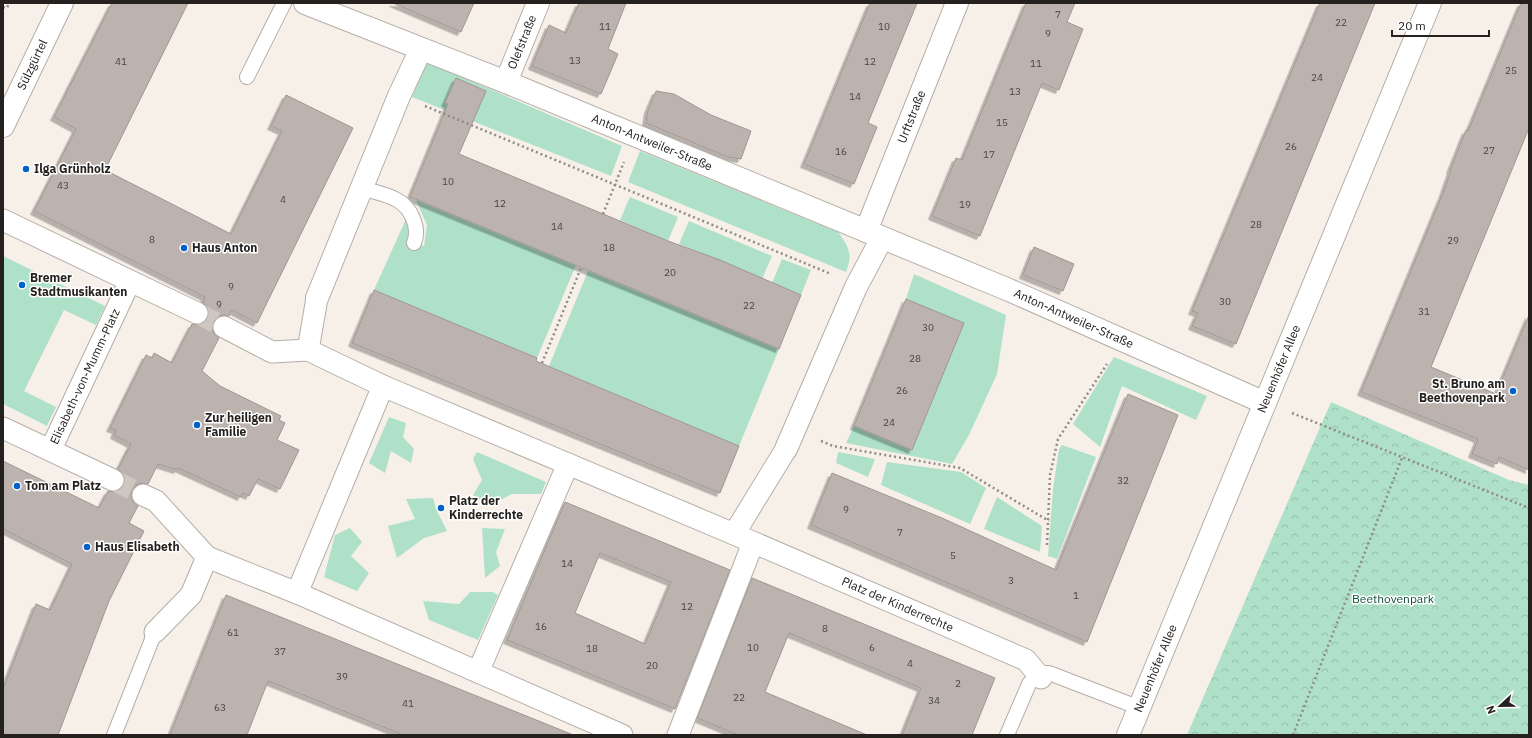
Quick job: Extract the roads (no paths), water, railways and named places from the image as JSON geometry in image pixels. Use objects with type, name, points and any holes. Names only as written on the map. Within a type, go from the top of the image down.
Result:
[{"type":"street","name":"Sülzgürtel","points":[[3,126],[62,3]]},
{"type":"street","name":"Anton-Antweiler-Straße","points":[[306,3],[506,82],[1009,290],[1265,402]]},
{"type":"street","name":"Olefstraße","points":[[506,82],[538,3]]},
{"type":"street","name":"Urftstraße","points":[[874,235],[957,3]]},
{"type":"street","name":"Neuenhöfer Allee","points":[[1128,735],[1430,3]]},
{"type":"street","points":[[224,327],[272,352],[308,350],[317,298],[399,96],[421,49]]},
{"type":"street","points":[[3,220],[197,314]]},
{"type":"street","points":[[678,735],[743,538],[790,440],[856,287],[874,235]]},
{"type":"street","name":"Elisabeth-von-Mumm-Platz","points":[[51,449],[130,281]]},
{"type":"street","name":"Platz der Kinderrechte","points":[[308,350],[383,386],[743,538],[1026,660],[1040,676]]},
{"type":"street","points":[[298,593],[383,386]]},
{"type":"street","name":"Elisabeth-von-Mumm-Platz","points":[[3,428],[51,449],[113,480]]},
{"type":"street","points":[[478,672],[568,464]]},
{"type":"street","points":[[143,495],[156,501],[207,557],[298,593],[622,735]]},
{"type":"street","points":[[155,632],[191,595],[207,557]]},
{"type":"lane","points":[[248,77],[284,3]]},
{"type":"lane","points":[[362,188],[398,200],[408,209],[416,228],[417,235],[414,243]]},
{"type":"lane","points":[[114,735],[155,632]]},
{"type":"lane","points":[[1007,735],[1029,684],[1040,676],[1049,673],[1140,708]]},
{"type":"tunnel","points":[[197,313],[224,327]]},
{"type":"tunnel","points":[[113,480],[143,495]]},
{"type":"place","name":"Ilga Grünholz","points":[[26,169]]},
{"type":"place","name":"Haus Anton","points":[[184,248]]},
{"type":"place","name":"Bremer Stadtmusikanten","points":[[22,285]]},
{"type":"place","name":"St. Bruno am Beethovenpark","points":[[1513,391]]},
{"type":"place","name":"Zur heiligen Familie","points":[[197,425]]},
{"type":"place","name":"Tom am Platz","points":[[17,486]]},
{"type":"place","name":"Platz der Kinderrechte","points":[[441,508]]},
{"type":"place","name":"Haus Elisabeth","points":[[87,547]]},
{"type":"park label","name":"Beethovenpark","points":[[1393,599]]}]
